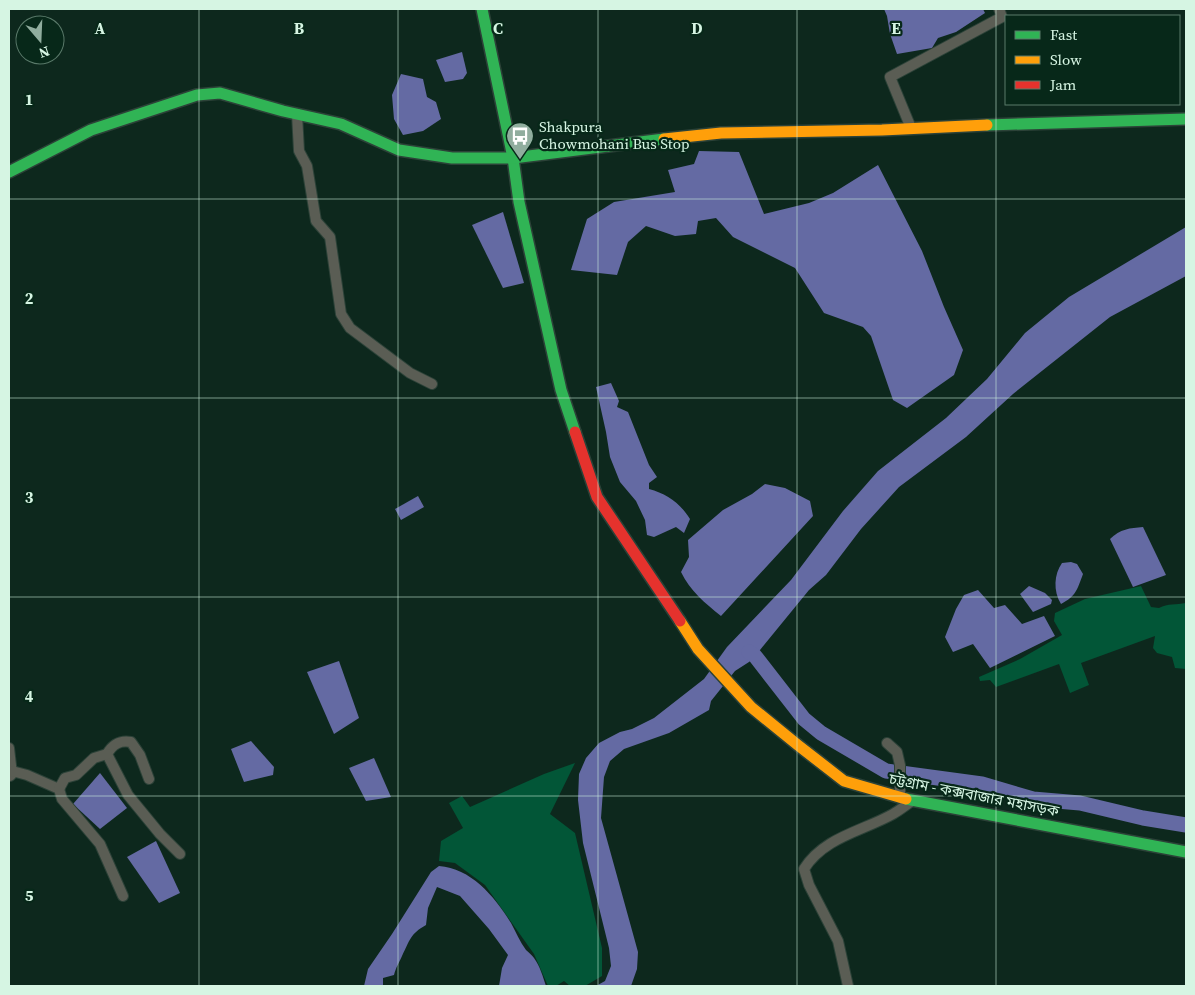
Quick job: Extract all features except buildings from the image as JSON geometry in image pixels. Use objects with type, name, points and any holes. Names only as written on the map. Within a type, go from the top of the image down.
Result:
[{"type":"main road","name":"চট্টগ্রাম - কক্সবাজার মহাসড়ক","points":[[482,9],[513,158],[520,202],[561,390],[597,497],[698,648],[751,707],[844,781],[912,801],[1186,852]]},
{"type":"main road","points":[[9,172],[91,130],[197,95],[220,93],[231,94],[297,114],[341,124],[399,150],[452,158],[513,158],[721,133],[1186,118]]},
{"type":"street","points":[[911,128],[890,77],[1002,17],[999,9]]},
{"type":"street","points":[[297,114],[299,151],[307,166],[316,221],[330,237],[341,314],[350,328],[410,373],[432,384]]},
{"type":"street","points":[[124,896],[100,844],[62,799],[59,789],[66,778],[76,775],[94,758],[107,754],[111,746],[123,740],[131,742],[140,755],[149,779]]},
{"type":"street","points":[[887,743],[897,752],[900,765],[900,798]]},
{"type":"street","points":[[9,748],[10,774],[27,775],[59,789]]},
{"type":"street","points":[[107,754],[128,795],[160,834],[180,854]]},
{"type":"street","points":[[848,986],[838,941],[809,885],[804,869],[809,862],[830,844],[893,814],[912,801]]},
{"type":"green space","points":[[1141,586],[1151,607],[1159,608],[1186,603],[1186,669],[1175,668],[1172,657],[1157,653],[1153,648],[1155,636],[1081,663],[1089,685],[1070,693],[1059,664],[996,687],[990,680],[980,681],[979,677],[1020,659],[1062,635],[1054,621],[1055,613],[1085,599]]},
{"type":"green space","points":[[575,763],[550,814],[575,833],[602,948],[602,976],[585,986],[570,986],[564,981],[556,986],[548,986],[534,954],[485,885],[455,863],[439,861],[441,841],[463,828],[449,803],[462,796],[470,807],[544,774]]},
{"type":"water","points":[[884,9],[983,9],[985,13],[956,32],[938,38],[932,48],[897,54]]},
{"type":"water","points":[[462,52],[467,73],[463,79],[445,82],[436,60]]},
{"type":"water","points":[[401,74],[423,79],[427,97],[436,102],[441,119],[423,131],[403,135],[394,119],[392,95]]},
{"type":"water","points":[[699,151],[739,152],[764,214],[809,203],[833,193],[878,165],[922,251],[963,350],[954,375],[907,408],[893,400],[871,336],[863,327],[824,313],[795,268],[733,237],[716,218],[698,221],[696,234],[675,236],[646,226],[628,242],[617,275],[571,270],[587,219],[614,202],[675,192],[668,170],[694,164]]},
{"type":"water","points":[[503,212],[524,283],[503,288],[472,225]]},
{"type":"water","points":[[1186,227],[1186,276],[1110,317],[1013,394],[966,437],[899,487],[861,529],[826,575],[809,590],[760,650],[749,662],[735,671],[711,701],[709,710],[669,733],[624,749],[610,761],[604,777],[601,818],[638,952],[637,969],[631,986],[596,986],[605,981],[611,966],[609,948],[583,843],[578,800],[579,774],[586,758],[599,743],[654,718],[704,679],[727,647],[791,580],[843,511],[878,471],[946,418],[987,379],[1025,333],[1069,297]]},
{"type":"water","points":[[611,383],[619,401],[617,407],[628,412],[649,465],[657,477],[649,483],[649,489],[672,500],[686,513],[690,519],[684,533],[676,527],[654,537],[647,535],[645,520],[636,501],[620,482],[610,457],[596,387]]},
{"type":"water","points":[[765,484],[785,488],[810,501],[813,516],[721,616],[693,591],[681,572],[689,557],[688,540],[723,510],[752,494]]},
{"type":"water","points":[[418,496],[424,507],[401,520],[395,509]]},
{"type":"water","points":[[1143,527],[1166,575],[1133,587],[1110,539],[1125,530]]},
{"type":"water","points":[[1071,562],[1077,564],[1083,574],[1075,592],[1061,604],[1056,588],[1057,572],[1062,563]]},
{"type":"water","points":[[1029,586],[1045,593],[1052,600],[1051,604],[1033,612],[1020,594]]},
{"type":"water","points":[[978,590],[994,608],[1005,605],[1022,624],[1044,616],[1055,636],[990,668],[973,644],[953,652],[945,637],[956,609],[964,595]]},
{"type":"water","points":[[339,661],[359,718],[334,734],[307,672]]},
{"type":"water","points":[[251,741],[274,767],[273,775],[244,782],[231,749]]},
{"type":"water","points":[[374,758],[391,797],[366,801],[349,768]]},
{"type":"water","points":[[100,773],[127,808],[100,829],[73,804]]},
{"type":"water","points":[[156,841],[180,893],[159,903],[127,857]]},
{"type":"water","points":[[439,866],[462,872],[490,894],[511,923],[526,950],[536,961],[546,986],[499,986],[502,968],[508,955],[489,929],[460,896],[437,887],[428,908],[426,925],[411,938],[394,975],[383,978],[383,986],[364,986],[368,969],[431,872]]},
{"type":"waterway","points":[[749,652],[755,656],[804,719],[821,733],[886,771],[982,784],[1033,799],[1080,803],[1143,818],[1186,825]]},
{"type":"traffic: fast","points":[[482,9],[513,158],[519,202],[561,390],[575,432]]},
{"type":"traffic: fast","points":[[9,172],[91,130],[197,95],[220,93],[283,111],[341,124],[399,150],[452,158],[513,158],[664,139]]},
{"type":"traffic: fast","points":[[987,125],[1186,119]]},
{"type":"traffic: fast","points":[[906,799],[1186,852]]},
{"type":"traffic: slow","points":[[664,139],[721,133],[882,130],[987,125]]},
{"type":"traffic: slow","points":[[680,621],[698,649],[751,707],[799,746],[844,781],[906,799]]},
{"type":"traffic: jam","points":[[575,432],[597,497],[680,621]]},
{"type":"place","name":"Shakpura Chowmohani Bus Stop","points":[[520,160]]}]
